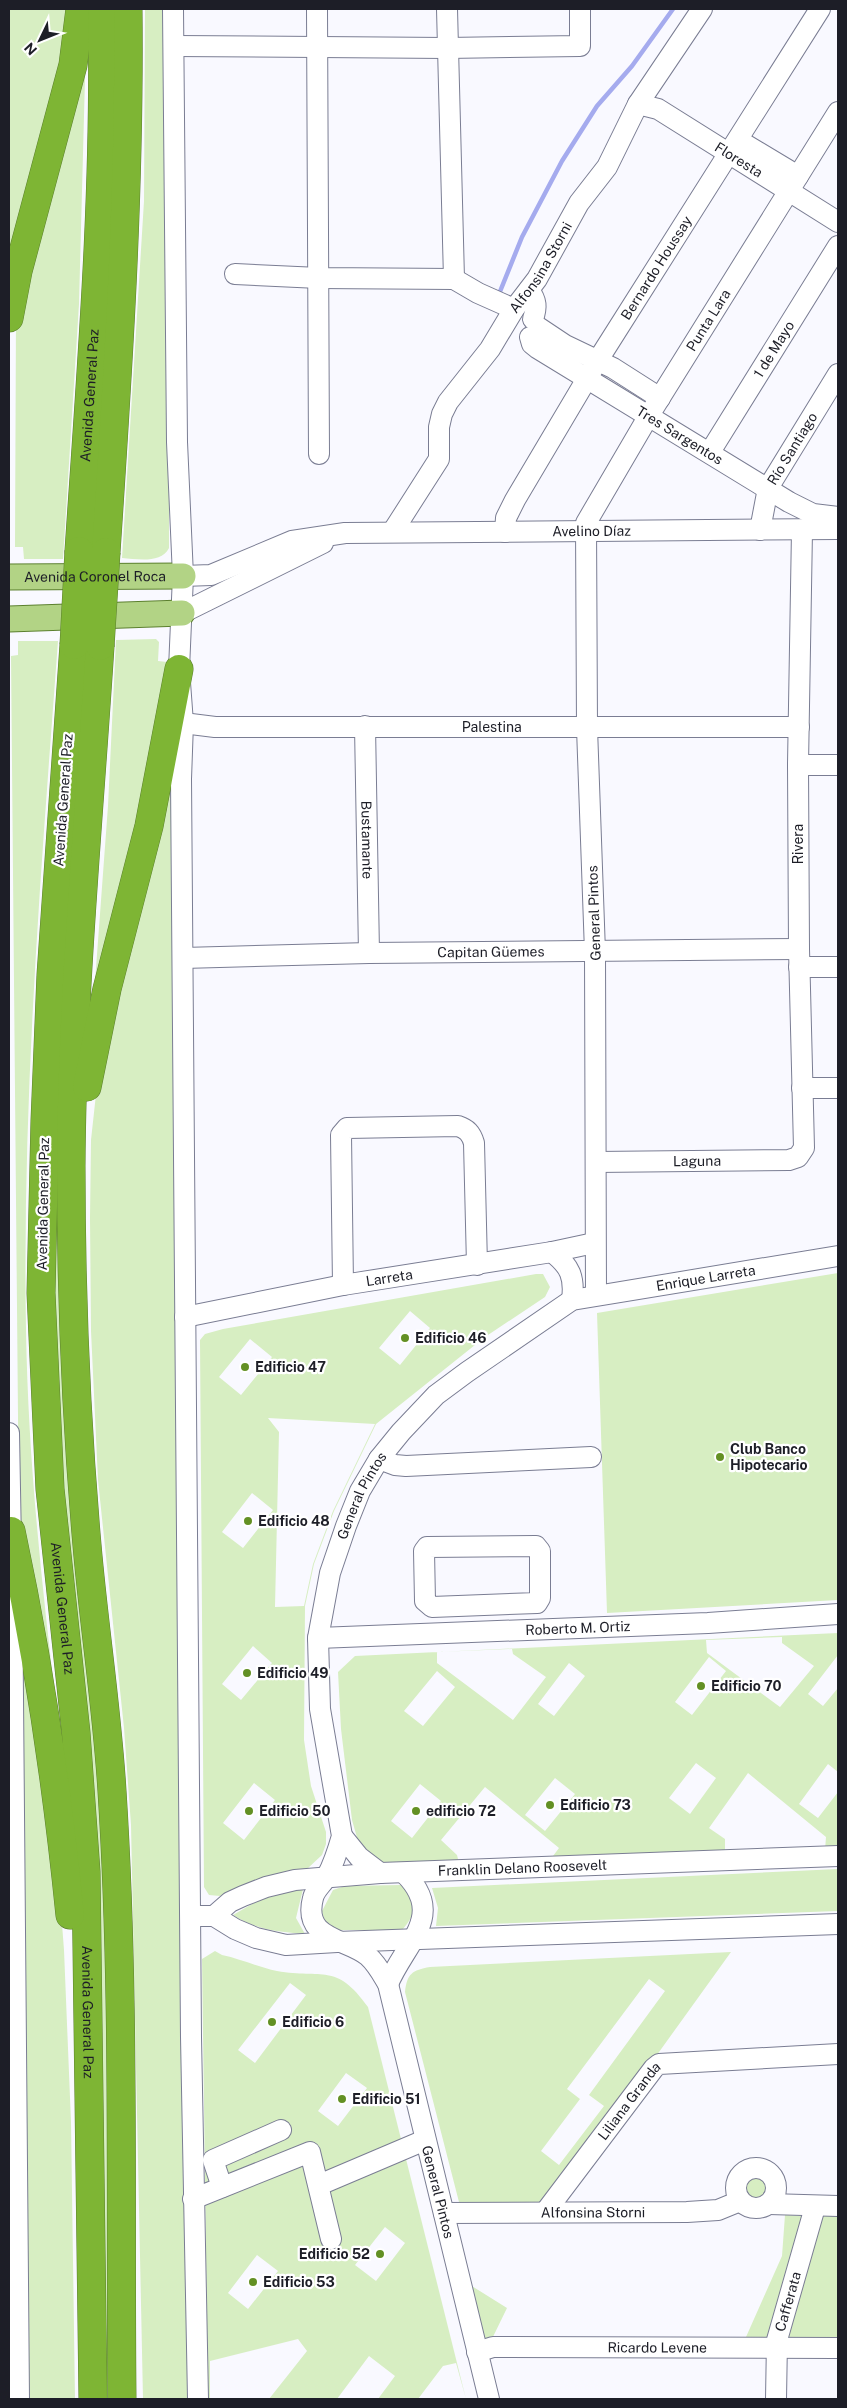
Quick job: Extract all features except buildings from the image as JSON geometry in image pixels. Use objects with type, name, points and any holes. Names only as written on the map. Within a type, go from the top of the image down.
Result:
[{"type":"highway","points":[[9,318],[18,272],[73,65],[80,9]]},
{"type":"highway","name":"Avenida General Paz","points":[[102,9],[93,552],[87,646],[71,1167],[77,1404],[81,1468],[109,1743],[116,1849],[120,2051],[122,2399]]},
{"type":"highway","name":"Avenida General Paz","points":[[93,552],[119,345],[127,171],[128,9]]},
{"type":"highway","name":"Avenida General Paz","points":[[87,646],[51,984],[45,1121],[41,1293],[50,1489],[82,1809],[86,1872],[93,2399]]},
{"type":"highway","points":[[71,1167],[106,989],[149,826],[179,669]]},
{"type":"highway","points":[[11,1531],[35,1661],[61,1822],[88,2080]]},
{"type":"highway","points":[[88,2399],[92,2340]]},
{"type":"highway","points":[[122,2344],[128,2399]]},
{"type":"main road","name":"Avenida Coronel Roca","points":[[9,577],[182,576]]},
{"type":"main road","points":[[9,619],[182,613]]},
{"type":"street","points":[[173,9],[177,442],[182,576],[179,669],[183,723],[181,780],[185,1317],[193,2199],[198,2399]]},
{"type":"street","points":[[317,9],[319,454]]},
{"type":"street","points":[[447,9],[454,279]]},
{"type":"street","points":[[174,46],[447,48],[580,46],[580,9]]},
{"type":"street","name":"Alfonsina Storni","points":[[394,531],[439,459],[439,427],[442,414],[448,402],[490,349],[514,309],[529,290],[578,202],[607,167],[638,104],[702,9]]},
{"type":"street","name":"Bernardo Houssay","points":[[505,532],[506,518],[514,500],[587,378],[820,9]]},
{"type":"street","name":"Floresta","points":[[638,104],[658,109],[734,148],[794,183]]},
{"type":"street","name":"Punta Lara","points":[[585,531],[587,518],[838,112]]},
{"type":"street","points":[[794,183],[838,222]]},
{"type":"street","name":"1 de Mayo","points":[[710,452],[838,246]]},
{"type":"street","points":[[236,274],[319,278],[454,279],[478,293],[514,309]]},
{"type":"street","points":[[529,290],[536,300],[534,328]]},
{"type":"street","name":"Tres Sargentos","points":[[660,398],[598,360],[534,328],[532,344],[537,348],[648,417],[813,514],[838,517]]},
{"type":"street","name":"Río Santiago","points":[[760,530],[768,488],[838,374]]},
{"type":"street","name":"Avelino Díaz","points":[[182,576],[211,575],[292,541],[345,533],[394,531],[838,529]]},
{"type":"street","name":"Rivera","points":[[798,1157],[804,1148],[799,958],[798,766],[802,530]]},
{"type":"street","name":"General Pintos","points":[[585,531],[587,728],[595,952],[596,1162],[594,1243],[596,1294]]},
{"type":"street","name":"Avelino Díaz","points":[[182,613],[249,581],[300,553],[345,533]]},
{"type":"street","name":"Palestina","points":[[183,723],[214,727],[799,727]]},
{"type":"street","name":"Bustamante","points":[[365,726],[369,953]]},
{"type":"street","points":[[798,766],[838,765]]},
{"type":"street","name":"Capitan Güemes","points":[[183,958],[369,953],[595,952],[799,958],[838,967]]},
{"type":"street","points":[[802,1088],[838,1088]]},
{"type":"street","points":[[344,1285],[341,1135],[347,1128],[458,1126],[466,1129],[472,1135],[474,1143],[477,1265]]},
{"type":"street","name":"Laguna","points":[[596,1162],[789,1160],[798,1157]]},
{"type":"street","name":"Larreta","points":[[185,1317],[344,1285],[477,1265],[594,1243]]},
{"type":"street","points":[[552,1252],[562,1260],[572,1274],[572,1300]]},
{"type":"street","name":"Enrique Larreta","points":[[572,1300],[596,1294],[838,1256]]},
{"type":"street","name":"General Pintos","points":[[489,2399],[388,1984],[375,1964],[367,1956],[337,1942],[317,1928],[312,1910],[315,1892],[326,1878],[335,1860],[342,1836],[320,1709],[318,1638],[330,1573],[360,1491],[379,1459],[436,1395],[572,1300]]},
{"type":"street","points":[[9,1433],[14,2322],[19,2399]]},
{"type":"street","points":[[379,1459],[395,1465],[406,1466],[591,1458]]},
{"type":"street","points":[[536,1546],[540,1551],[540,1598],[537,1604],[483,1606],[432,1607],[428,1605],[425,1601],[424,1552],[427,1547],[536,1546]]},
{"type":"street","points":[[482,1631],[483,1606]]},
{"type":"street","name":"Roberto M. Ortiz","points":[[318,1638],[708,1623],[838,1614]]},
{"type":"street","name":"General Pintos","points":[[342,1836],[359,1857],[380,1873]]},
{"type":"street","name":"Franklin Delano Roosevelt","points":[[214,1916],[230,1902],[266,1886],[295,1880],[380,1873],[838,1856]]},
{"type":"street","points":[[388,1984],[421,1926],[424,1911],[422,1897],[415,1883],[404,1873]]},
{"type":"street","points":[[191,1916],[214,1916],[234,1929],[279,1944],[302,1946],[337,1942],[838,1924]]},
{"type":"street","name":"Liliana Granda","points":[[546,2211],[654,2068],[659,2064],[838,2054]]},
{"type":"street","points":[[222,2188],[214,2160],[281,2130]]},
{"type":"street","points":[[319,2185],[425,2140]]},
{"type":"street","points":[[193,2199],[310,2152],[331,2239]]},
{"type":"street","points":[[755,2168],[767,2171],[775,2181],[776,2194],[769,2204],[764,2207],[751,2208],[740,2201],[736,2189],[739,2177],[744,2172],[755,2168]]},
{"type":"street","name":"Alfonsina Storni","points":[[444,2213],[546,2211],[695,2212],[718,2210],[740,2201]]},
{"type":"street","points":[[769,2204],[815,2207],[838,2206]]},
{"type":"street","name":"Cafferata","points":[[776,2399],[776,2349],[815,2207]]},
{"type":"street","name":"Ricardo Levene","points":[[477,2352],[493,2347],[533,2346],[838,2348]]},
{"type":"green space","points":[[9,9],[70,9],[63,60],[9,286]]},
{"type":"green space","points":[[145,9],[164,9],[169,548],[165,553],[155,558],[141,559],[122,558],[144,201]]},
{"type":"green space","points":[[86,41],[79,304],[63,559],[24,559],[23,547],[15,547],[16,312]]},
{"type":"green space","points":[[156,639],[159,642],[158,661],[167,662],[165,706],[94,995],[108,806],[116,640]]},
{"type":"green space","points":[[18,641],[58,641],[34,985],[27,1158],[26,1244],[27,1377],[32,1470],[40,1563],[56,1703],[19,1525],[11,656],[18,655]]},
{"type":"green space","points":[[172,759],[188,2399],[143,2399],[131,1825],[124,1728],[98,1480],[91,1331],[91,1140],[98,1076]]},
{"type":"green space","points":[[58,1161],[99,1765],[108,2017],[109,2399],[105,2399],[54,1289]]},
{"type":"green space","name":"Club Banco Hipotecario","points":[[838,1273],[838,1600],[607,1613],[597,1313]]},
{"type":"green space","points":[[536,1274],[543,1274],[550,1287],[545,1297],[485,1337],[376,1424],[334,1511],[314,1564],[305,1606],[304,1740],[311,1786],[326,1832],[326,1844],[322,1855],[307,1869],[257,1880],[220,1896],[209,1895],[204,1887],[200,1340],[205,1334],[223,1329]],"holes":[[[410,1311],[430,1328],[400,1365],[379,1348]],[[250,1339],[272,1357],[241,1395],[219,1377]],[[268,1418],[375,1424],[333,1511],[313,1564],[304,1606],[275,1607],[279,1432]],[[252,1493],[273,1510],[243,1548],[222,1532]],[[253,1646],[272,1663],[241,1700],[222,1684]],[[254,1783],[275,1800],[244,1840],[223,1823]]]},
{"type":"green space","points":[[19,1622],[59,1885],[64,1950],[71,2122],[75,2399],[27,2399]]},
{"type":"green space","points":[[838,1633],[838,1655],[808,1694],[823,1706],[838,1688],[838,1772],[828,1764],[799,1804],[818,1818],[838,1792],[838,1851],[383,1866],[358,1841],[352,1820],[341,1729],[338,1672],[355,1656],[437,1652],[437,1663],[513,1720],[546,1677],[513,1654],[512,1649],[450,1651]],"holes":[[[782,1637],[782,1643],[814,1666],[780,1707],[707,1653],[706,1640]],[[709,1657],[726,1671],[692,1715],[675,1702]],[[569,1663],[585,1676],[554,1716],[538,1704]],[[437,1671],[455,1687],[423,1726],[404,1711]],[[696,1763],[716,1778],[690,1814],[669,1798]],[[748,1773],[826,1837],[825,1850],[725,1854],[725,1839],[709,1828]],[[555,1778],[575,1794],[545,1831],[525,1815]],[[420,1784],[441,1801],[412,1838],[391,1821]],[[485,1787],[559,1848],[550,1860],[459,1863],[457,1855],[441,1840]]]},
{"type":"green space","points":[[838,1869],[838,1911],[436,1926],[438,1908],[432,1888]]},
{"type":"green space","points":[[401,1885],[410,1896],[414,1907],[411,1918],[402,1930],[336,1930],[325,1924],[322,1911],[333,1890],[345,1886]]},
{"type":"green space","points":[[303,1889],[296,1918],[305,1934],[268,1929],[251,1924],[233,1915],[266,1896]]},
{"type":"green space","points":[[215,1951],[222,1955],[277,1971],[328,1975],[347,1984],[368,2007],[466,2399],[456,2363],[443,2366],[418,2399],[378,2399],[395,2376],[369,2356],[337,2399],[269,2399],[307,2351],[298,2339],[210,2361],[210,2399],[208,2399],[202,1959]],"holes":[[[290,1983],[306,1995],[255,2063],[238,2050]],[[346,2073],[367,2088],[338,2126],[318,2111]],[[385,2227],[405,2243],[376,2281],[355,2265]],[[257,2255],[278,2271],[248,2309],[228,2293]]]},
{"type":"green space","points":[[731,1952],[654,2059],[542,2204],[459,2202],[405,1992],[407,1981],[415,1971],[430,1967]],"holes":[[[649,1979],[665,1991],[589,2095],[604,2106],[559,2165],[541,2151],[580,2099],[567,2089]]]},
{"type":"green space","points":[[756,2172],[768,2176],[772,2188],[768,2200],[756,2204],[744,2200],[740,2188],[744,2176]]},
{"type":"green space","points":[[838,2211],[838,2343],[782,2345],[812,2218]]},
{"type":"green space","points":[[785,2215],[807,2216],[775,2337],[764,2345],[746,2337],[782,2256]]},
{"type":"green space","points":[[467,2283],[507,2308],[489,2345],[485,2345]]},
{"type":"waterway","points":[[499,294],[522,237],[562,161],[597,106],[632,66],[673,9]]},
{"type":"place","name":"Edificio 46","points":[[405,1338]]},
{"type":"place","name":"Edificio 47","points":[[245,1367]]},
{"type":"place","name":"Club Banco Hipotecario","points":[[720,1457]]},
{"type":"place","name":"Edificio 48","points":[[248,1521]]},
{"type":"place","name":"Edificio 49","points":[[247,1673]]},
{"type":"place","name":"Edificio 70","points":[[701,1686]]},
{"type":"place","name":"Edificio 73","points":[[550,1805]]},
{"type":"place","name":"Edificio 50","points":[[249,1811]]},
{"type":"place","name":"edificio 72","points":[[416,1811]]},
{"type":"place","name":"Edificio 6","points":[[272,2022]]},
{"type":"place","name":"Edificio 51","points":[[342,2099]]},
{"type":"place","name":"Edificio 52","points":[[380,2254]]},
{"type":"place","name":"Edificio 53","points":[[253,2282]]}]
